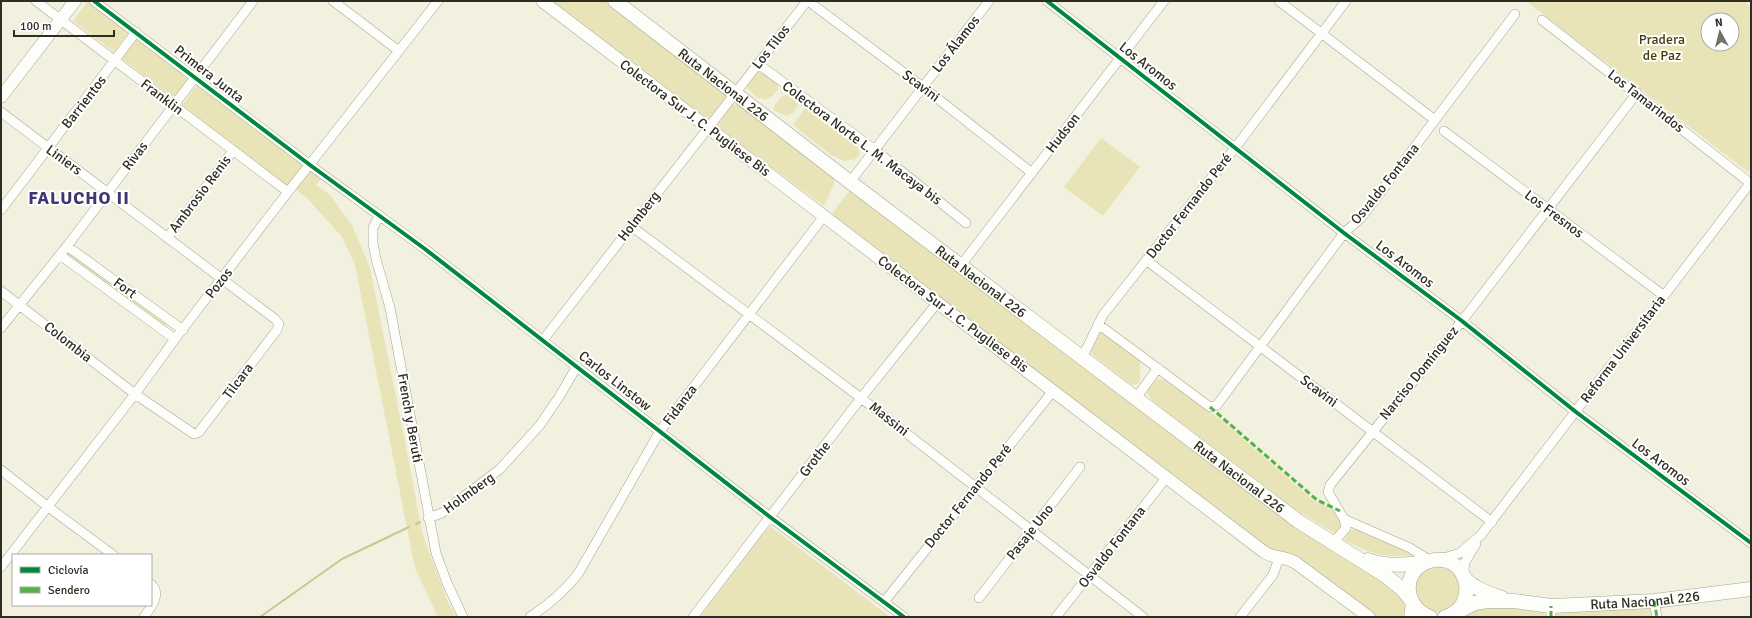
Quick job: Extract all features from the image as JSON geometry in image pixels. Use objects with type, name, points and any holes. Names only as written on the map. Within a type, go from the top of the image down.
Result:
[{"type":"highway","name":"Ruta Nacional 226","points":[[615,1],[850,182],[1298,521],[1392,580],[1417,610],[1430,617]]},
{"type":"highway","name":"Ruta Nacional 226","points":[[1352,555],[1376,563],[1404,566],[1443,560],[1451,563],[1473,585],[1486,592],[1514,602],[1551,611],[1654,601],[1751,588]]},
{"type":"highway","points":[[1411,601],[1409,585],[1411,578],[1415,571],[1431,561]]},
{"type":"highway","name":"Ruta Nacional 226","points":[[1450,615],[1465,601],[1467,586],[1464,577]]},
{"type":"highway","name":"Ruta Nacional 226","points":[[1450,615],[1475,602],[1514,602]]},
{"type":"main road","points":[[1,98],[75,1]]},
{"type":"main road","name":"Colectora Sur J. C. Pugliese Bis","points":[[542,1],[1268,555],[1288,559],[1296,563],[1369,617]]},
{"type":"main road","points":[[1410,617],[1411,601]]},
{"type":"street","name":"Franklin","points":[[36,1],[288,192]]},
{"type":"street","name":"Primera Junta","points":[[94,1],[310,165]]},
{"type":"street","name":"Rivas","points":[[1,328],[67,246],[253,1]]},
{"type":"street","points":[[333,1],[399,51]]},
{"type":"street","name":"Pozos","points":[[1,567],[135,394],[175,339],[222,280],[288,192],[438,1]]},
{"type":"street","name":"Los Tilos","points":[[735,92],[807,1]]},
{"type":"street","name":"Scavini","points":[[807,1],[923,87],[1032,173]]},
{"type":"street","name":"Los Álamos","points":[[850,182],[989,1]]},
{"type":"street","name":"Los Aromos","points":[[1047,1],[1344,233],[1462,321],[1576,412],[1751,543]]},
{"type":"street","name":"Hudson","points":[[961,265],[1164,1]]},
{"type":"street","points":[[1279,1],[1435,120]]},
{"type":"street","name":"Doctor Fernando Peré","points":[[1082,358],[1103,315],[1235,148],[1346,1]]},
{"type":"street","name":"Osvaldo Fontana","points":[[1158,368],[1210,407],[1217,406],[1344,233],[1361,218],[1515,14]]},
{"type":"street","name":"Los Tamarindos","points":[[1542,20],[1751,182]]},
{"type":"street","name":"Barrientos","points":[[1,210],[136,32]]},
{"type":"street","name":"Colectora Norte L. M. Macaya bis","points":[[758,64],[875,150],[966,223]]},
{"type":"street","name":"Holmberg","points":[[543,340],[735,92]]},
{"type":"street","name":"Narciso Domínguez","points":[[1344,519],[1328,492],[1330,485],[1372,430],[1462,321],[1637,93]]},
{"type":"street","name":"Liniers","points":[[1,112],[108,191],[167,238],[275,319],[279,324]]},
{"type":"street","name":"Los Fresnos","points":[[1444,132],[1663,295]]},
{"type":"street","name":"Ambrosio Renis","points":[[167,238],[233,151]]},
{"type":"street","name":"Carlos Linstow","points":[[310,165],[543,340],[770,517],[904,617]]},
{"type":"street","name":"Reforma Universitaria","points":[[1431,561],[1460,553],[1492,522],[1663,295],[1751,182]]},
{"type":"street","name":"French y Beruti","points":[[379,216],[373,228],[372,243],[390,308],[428,518],[436,553],[447,583],[463,617]]},
{"type":"street","name":"Fidanza","points":[[530,617],[553,600],[578,574],[660,431],[824,216]]},
{"type":"street","name":"Massini","points":[[631,226],[861,398],[1142,617]]},
{"type":"street","name":"Fort","points":[[67,246],[183,330]]},
{"type":"street","name":"Fort","points":[[60,255],[175,339]]},
{"type":"street","name":"Scavini","points":[[1146,260],[1492,522]]},
{"type":"street","name":"Colombia","points":[[1,291],[135,394],[194,434]]},
{"type":"street","name":"Grothe","points":[[693,617],[861,398],[938,302]]},
{"type":"street","name":"Tilcara","points":[[194,434],[199,432],[277,330],[279,324]]},
{"type":"street","points":[[1098,324],[1158,368],[1136,398]]},
{"type":"street","name":"Holmberg","points":[[428,518],[442,513],[500,469],[540,425],[559,398],[577,366]]},
{"type":"street","name":"Doctor Fernando Peré","points":[[884,602],[1053,391]]},
{"type":"street","name":"Pasaje Uno","points":[[979,598],[1080,467]]},
{"type":"street","points":[[1,470],[112,554]]},
{"type":"street","name":"Osvaldo Fontana","points":[[1056,617],[1167,477]]},
{"type":"street","points":[[1333,544],[1346,528],[1344,519]]},
{"type":"street","points":[[1344,519],[1410,548],[1431,561]]},
{"type":"street","name":"Reforma Universitaria","points":[[1464,577],[1465,562],[1481,534]]},
{"type":"street","points":[[1240,617],[1274,575],[1280,558]]},
{"type":"street","points":[[152,585],[155,587],[156,595],[152,605]]},
{"type":"street","points":[[1654,601],[1657,617]]},
{"type":"street","points":[[144,617],[151,606]]},
{"type":"green space","points":[[88,1],[129,32],[114,52],[73,21]]},
{"type":"green space","points":[[548,1],[606,1],[725,93],[725,98],[709,118],[705,119]]},
{"type":"green space","name":"Pradera de Paz","points":[[1526,1],[1744,1],[1751,7],[1751,168],[1748,172]]},
{"type":"green space","points":[[136,39],[189,78],[174,98],[121,58]]},
{"type":"green space","points":[[757,69],[777,83],[778,89],[770,98],[759,98],[748,88],[747,81]]},
{"type":"green space","points":[[198,84],[305,166],[288,188],[182,105]]},
{"type":"green space","points":[[786,95],[795,98],[798,106],[793,113],[787,116],[774,111],[774,106],[781,97]]},
{"type":"green space","points":[[738,104],[831,173],[835,182],[824,206],[715,126],[727,106]]},
{"type":"green space","points":[[805,108],[809,108],[858,148],[860,154],[856,159],[844,161],[831,155],[793,125]]},
{"type":"green space","points":[[1101,138],[1140,167],[1103,216],[1064,187]]},
{"type":"green space","points":[[310,169],[322,178],[316,185],[330,195],[352,225],[370,268],[422,533],[448,602],[457,617],[438,617],[415,568],[355,265],[342,237],[306,197],[295,189]]},
{"type":"green space","points":[[851,189],[1185,443],[1330,549],[1343,558],[1357,562],[1402,596],[1408,608],[1407,617],[1373,617],[1288,553],[1271,551],[834,217],[833,212]]},
{"type":"green space","points":[[70,251],[167,323],[164,328],[66,255]]},
{"type":"green space","points":[[1103,331],[1140,360],[1139,383],[1135,385],[1130,384],[1092,354],[1091,348],[1093,341]]},
{"type":"green space","points":[[1157,379],[1165,380],[1224,422],[1314,501],[1325,506],[1336,514],[1342,528],[1339,532],[1334,533],[1292,507],[1156,404],[1148,394],[1147,388]]},
{"type":"green space","points":[[770,526],[890,617],[700,617]]},
{"type":"green space","points":[[1354,529],[1362,529],[1415,555],[1394,556],[1378,554],[1363,549],[1344,540],[1348,533]]},
{"type":"green space","points":[[1432,565],[1455,570],[1463,593],[1452,606],[1442,612],[1432,611],[1416,603],[1415,579]]},
{"type":"green space","points":[[1646,605],[1653,612],[1653,617],[1554,617],[1556,611]]},
{"type":"green space","points":[[1501,606],[1543,612],[1547,617],[1455,617],[1473,609]]},
{"type":"waterway","points":[[416,524],[420,522]]},
{"type":"waterway","points":[[260,617],[342,559],[409,527]]},
{"type":"marked path","points":[[1210,407],[1317,500],[1340,511]]},
{"type":"marked path","points":[[1654,601],[1657,617]]},
{"type":"marked path","points":[[1551,606],[1551,617]]},
{"type":"cycle path","points":[[94,1],[310,165],[425,249],[770,517],[904,617]]},
{"type":"cycle path","points":[[1047,1],[1344,233],[1462,321],[1576,412],[1751,543]]},
{"type":"district","name":"FALUCHO II","points":[[79,198]]}]
